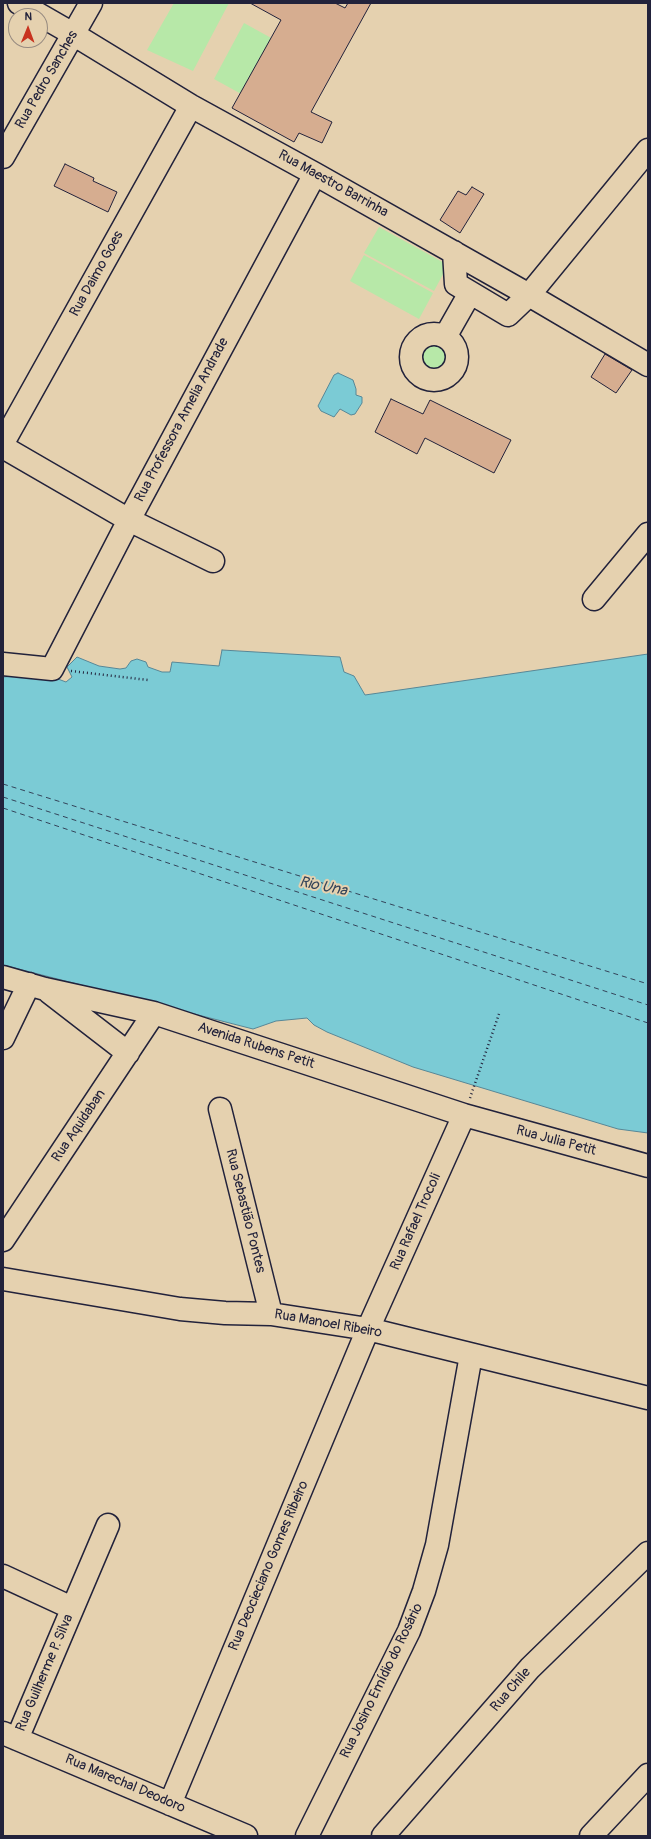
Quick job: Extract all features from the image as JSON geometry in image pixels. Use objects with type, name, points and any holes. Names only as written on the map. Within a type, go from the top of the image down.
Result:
[{"type":"street","name":"Rua Maestro Barrinha","points":[[19,3],[191,106],[454,252],[648,365]]},
{"type":"street","name":"Rua Pedro Sanches","points":[[3,157],[91,3]]},
{"type":"street","name":"Rua Daimo Goes","points":[[3,442],[191,106]]},
{"type":"street","points":[[454,252],[456,284],[508,315],[529,295],[648,150]]},
{"type":"street","name":"Rua Professora Amelia Andrade","points":[[52,668],[129,520],[315,174]]},
{"type":"street","points":[[445,336],[470,293]]},
{"type":"street","points":[[3,447],[129,520],[213,561]]},
{"type":"street","points":[[594,598],[648,534]]},
{"type":"street","points":[[3,664],[52,668]]},
{"type":"street","name":"Avenida Rubens Petit","points":[[3,977],[37,987],[154,1013],[464,1116]]},
{"type":"street","points":[[3,1038],[37,987]]},
{"type":"street","name":"Avenida Rubens Petit","points":[[37,987],[128,1053]]},
{"type":"street","name":"Rua Aquidaban","points":[[3,1240],[154,1013]]},
{"type":"street","name":"Rua Sebastião Pontes","points":[[220,1110],[271,1314]]},
{"type":"street","name":"Rua Julia Petit","points":[[464,1116],[648,1166]]},
{"type":"street","name":"Rua Rafael Trocoli","points":[[368,1329],[464,1116]]},
{"type":"street","name":"Rua Manoel Ribeiro","points":[[3,1279],[180,1309],[225,1313],[271,1314],[368,1329],[648,1398]]},
{"type":"street","name":"Rua Deocieciano Gomes Ribeiro","points":[[170,1804],[368,1329]]},
{"type":"street","name":"Rua Josino Emídio do Rosário","points":[[307,1836],[409,1631],[424,1591],[437,1545],[471,1355]]},
{"type":"street","name":"Rua Guilherme P. Silva","points":[[10,1736],[72,1608],[108,1525]]},
{"type":"street","name":"Rua Chile","points":[[383,1836],[530,1668],[648,1553]]},
{"type":"street","name":"Rua Guilherme P. Silva","points":[[3,1576],[72,1608]]},
{"type":"street","name":"Rua Marechal Deodoro","points":[[10,1736],[246,1836]]},
{"type":"street","points":[[592,1836],[648,1775]]},
{"type":"path","points":[[52,668],[148,680]]},
{"type":"path","points":[[464,1116],[499,1014]]},
{"type":"green space","points":[[174,3],[229,3],[193,71],[147,50]]},
{"type":"green space","points":[[244,23],[273,39],[243,95],[214,79]]},
{"type":"green space","points":[[379,227],[448,265],[434,291],[364,253]]},
{"type":"green space","points":[[364,255],[433,293],[419,319],[350,281]]},
{"type":"green space","points":[[433,343],[442,347],[446,356],[442,365],[433,369],[424,365],[420,356],[424,347]]},
{"type":"water","points":[[338,373],[353,380],[356,395],[362,397],[362,403],[355,414],[351,415],[340,409],[334,417],[321,411],[318,406],[334,375]]},
{"type":"water","name":"Rio Una","points":[[222,650],[340,657],[344,672],[354,676],[365,695],[648,654],[648,1133],[618,1129],[413,1067],[327,1032],[314,1025],[307,1018],[276,1021],[253,1029],[3,965],[3,677],[26,675],[50,676],[66,682],[72,677],[67,667],[77,657],[99,666],[120,669],[126,668],[131,661],[137,659],[146,662],[148,667],[162,672],[170,672],[172,662],[219,666]]},
{"type":"building","points":[[250,3],[335,3],[345,8],[348,3],[371,3],[311,112],[332,122],[322,143],[299,133],[294,142],[232,108],[281,20]]},
{"type":"building","points":[[65,164],[94,178],[93,181],[117,192],[108,212],[54,186]]},
{"type":"building","points":[[472,187],[484,194],[460,233],[440,220],[458,191],[466,195]]},
{"type":"building","points":[[605,354],[632,370],[616,393],[591,377]]},
{"type":"building","points":[[391,399],[423,414],[430,400],[511,440],[494,473],[425,438],[417,454],[375,432]]},
{"type":"ferry route","points":[[3,784],[648,984]]},
{"type":"ferry route","points":[[3,797],[648,1005]]},
{"type":"ferry route","points":[[3,808],[648,1023]]}]
